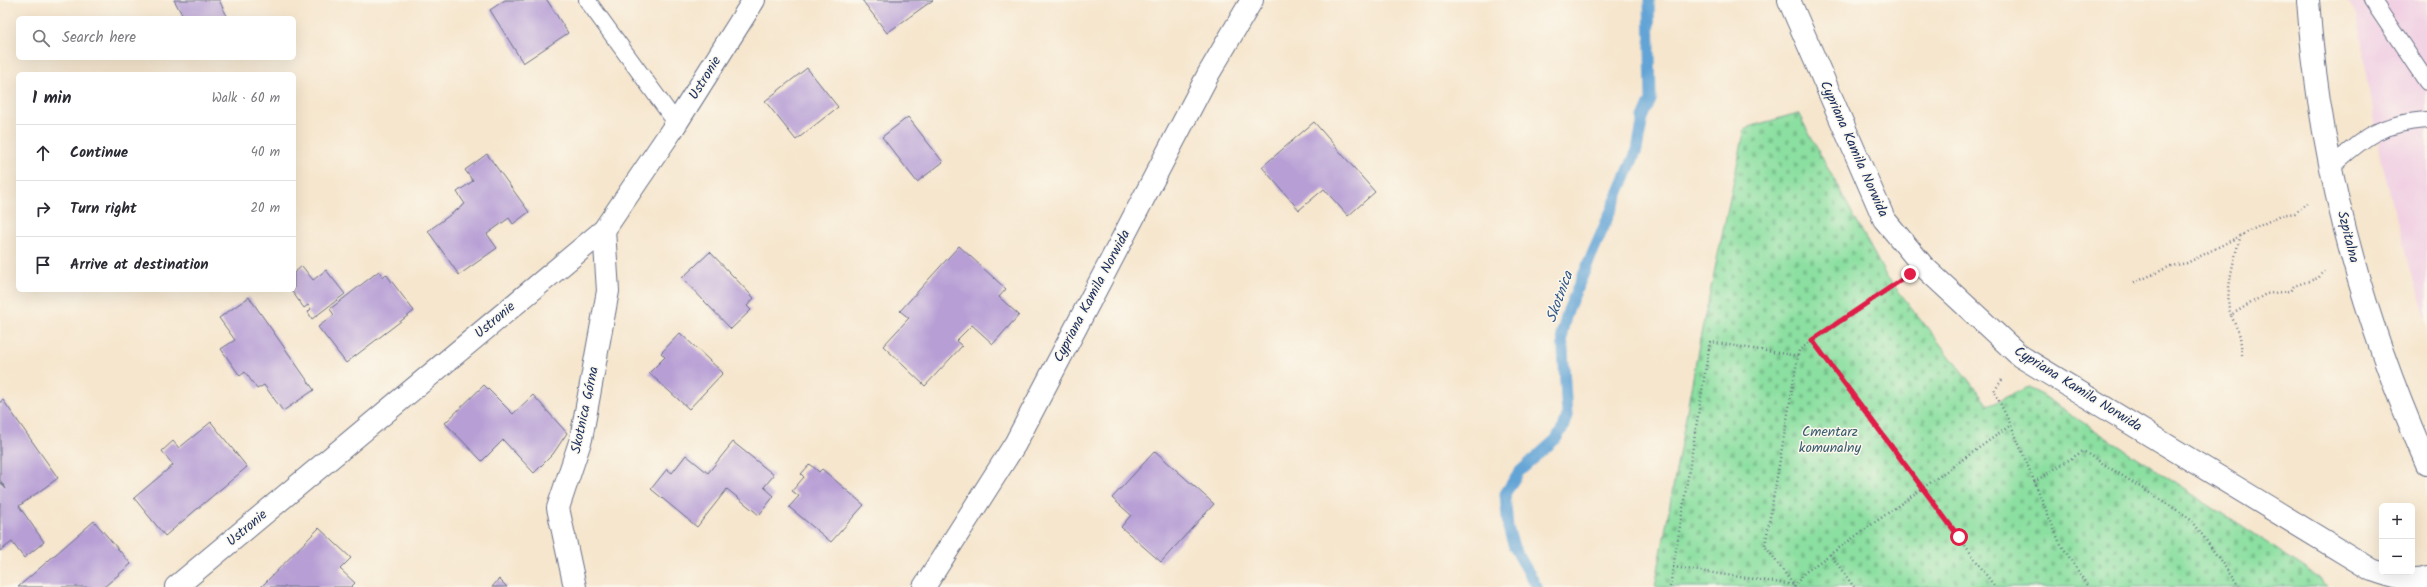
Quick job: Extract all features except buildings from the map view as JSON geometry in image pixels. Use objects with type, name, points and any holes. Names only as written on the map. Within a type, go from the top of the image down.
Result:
[{"type":"street","name":"Ustronie","points":[[176,587],[604,230],[677,124],[754,0]]},
{"type":"street","name":"Cypriana Kamila Norwida","points":[[924,587],[1015,444],[1209,73],[1252,0]]},
{"type":"street","name":"Cypriana Kamila Norwida","points":[[1789,0],[1884,219],[1922,266],[2020,356],[2372,570],[2394,577],[2419,581],[2427,578]]},
{"type":"street","name":"Szpitalna","points":[[2308,0],[2310,33],[2330,167],[2364,302],[2389,374],[2427,464]]},
{"type":"street","name":"Skotnica Górna","points":[[575,587],[558,508],[581,439],[608,291],[604,230]]},
{"type":"lane","points":[[587,0],[677,124]]},
{"type":"lane","points":[[2372,0],[2427,82]]},
{"type":"lane","points":[[2330,167],[2361,140],[2386,127],[2427,120]]},
{"type":"path","points":[[2134,283],[2171,266],[2187,263],[2281,215],[2295,213],[2314,200]]},
{"type":"path","points":[[2242,235],[2231,272],[2228,309],[2240,336],[2242,355]]},
{"type":"path","points":[[1795,586],[1765,546],[1799,350],[1922,266]]},
{"type":"path","points":[[2230,316],[2266,294],[2290,291],[2294,286],[2318,278],[2327,270]]},
{"type":"path","points":[[1812,340],[1923,487],[1994,587]]},
{"type":"path","points":[[1670,587],[1710,342],[1798,356]]},
{"type":"path","points":[[2020,356],[1994,391],[2011,425],[2059,541],[2088,587]]},
{"type":"path","points":[[1795,586],[1804,573],[2011,425]]},
{"type":"path","points":[[2034,482],[2083,451],[2191,519],[2239,587]]},
{"type":"path","points":[[1830,554],[1854,587]]},
{"type":"path","points":[[1674,567],[1795,586]]},
{"type":"shaded area","points":[[2347,0],[2427,0],[2427,321],[2406,255],[2382,163],[2357,15]]},
{"type":"green space","name":"Cmentarz komunalny","points":[[1798,113],[1885,274],[1988,405],[2029,387],[2320,578],[2327,587],[1655,587],[1700,339],[1745,128]]},
{"type":"waterway","name":"Skotnica","points":[[1537,587],[1514,547],[1508,528],[1505,494],[1518,473],[1556,439],[1563,428],[1567,416],[1562,332],[1568,310],[1637,150],[1643,118],[1651,100],[1649,0]]},
{"type":"route","points":[[1910,274],[1812,340],[1959,537]]}]
